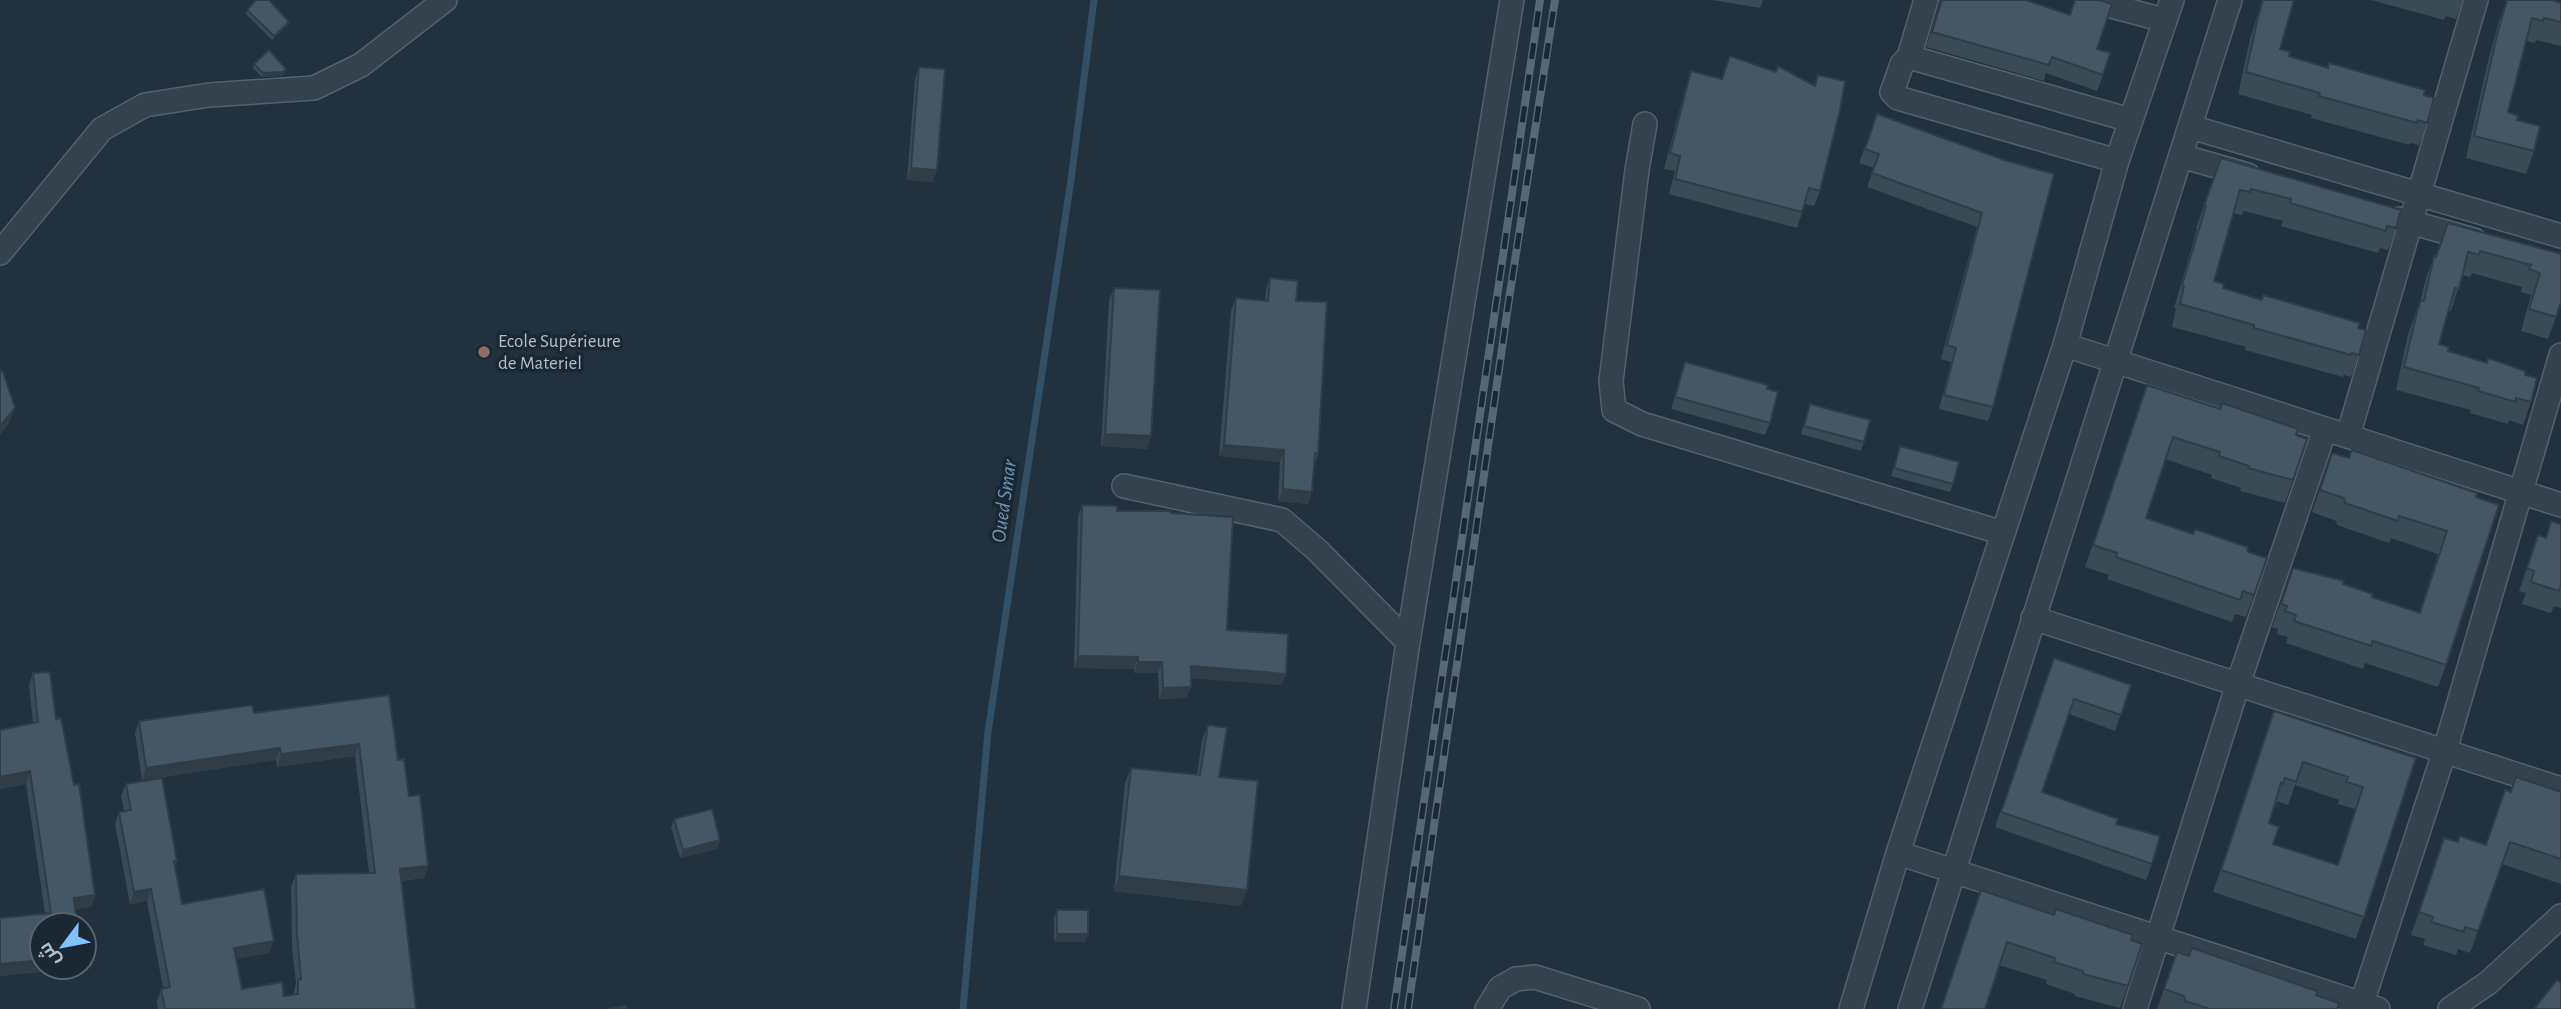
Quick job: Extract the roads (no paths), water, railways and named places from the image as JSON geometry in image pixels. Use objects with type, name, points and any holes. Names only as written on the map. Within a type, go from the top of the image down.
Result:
[{"type":"street","points":[[0,253],[102,129],[145,105],[209,96],[314,88],[361,65],[445,0]]},
{"type":"street","points":[[1354,1009],[1408,642],[1512,0]]},
{"type":"street","points":[[1926,0],[1909,57],[1902,64],[1892,92],[1898,98],[2117,161]]},
{"type":"street","points":[[1851,1009],[1898,853],[2065,345],[2117,161],[2168,10],[2088,0]]},
{"type":"street","points":[[1910,1009],[2230,0]]},
{"type":"street","points":[[2348,436],[2476,0]]},
{"type":"street","points":[[1909,57],[2130,120]]},
{"type":"street","points":[[1645,124],[1611,380],[1614,410],[1642,424],[2003,533]]},
{"type":"street","points":[[2191,127],[2561,236]]},
{"type":"street","points":[[2181,156],[2270,182]]},
{"type":"street","points":[[2373,211],[2499,248]]},
{"type":"street","points":[[2065,345],[2561,505]]},
{"type":"street","points":[[1898,853],[2366,1007],[2561,355]]},
{"type":"street","points":[[2135,1009],[2238,684],[2325,429]]},
{"type":"street","points":[[1124,486],[1282,520],[1317,550],[1408,642]]},
{"type":"street","points":[[2033,618],[2561,789]]},
{"type":"street","points":[[2450,1009],[2506,968],[2561,916]]},
{"type":"street","points":[[1487,1009],[1500,988],[1516,979],[1535,977],[1639,1009]]},
{"type":"waterway","name":"Oued Smar","points":[[963,1009],[988,732],[1071,180],[1094,0]]},
{"type":"railway","points":[[1394,1009],[1540,0]]},
{"type":"railway","points":[[1408,1009],[1508,306],[1555,0]]},
{"type":"place","name":"Ecole Supérieure de Materiel","points":[[484,352]]}]
